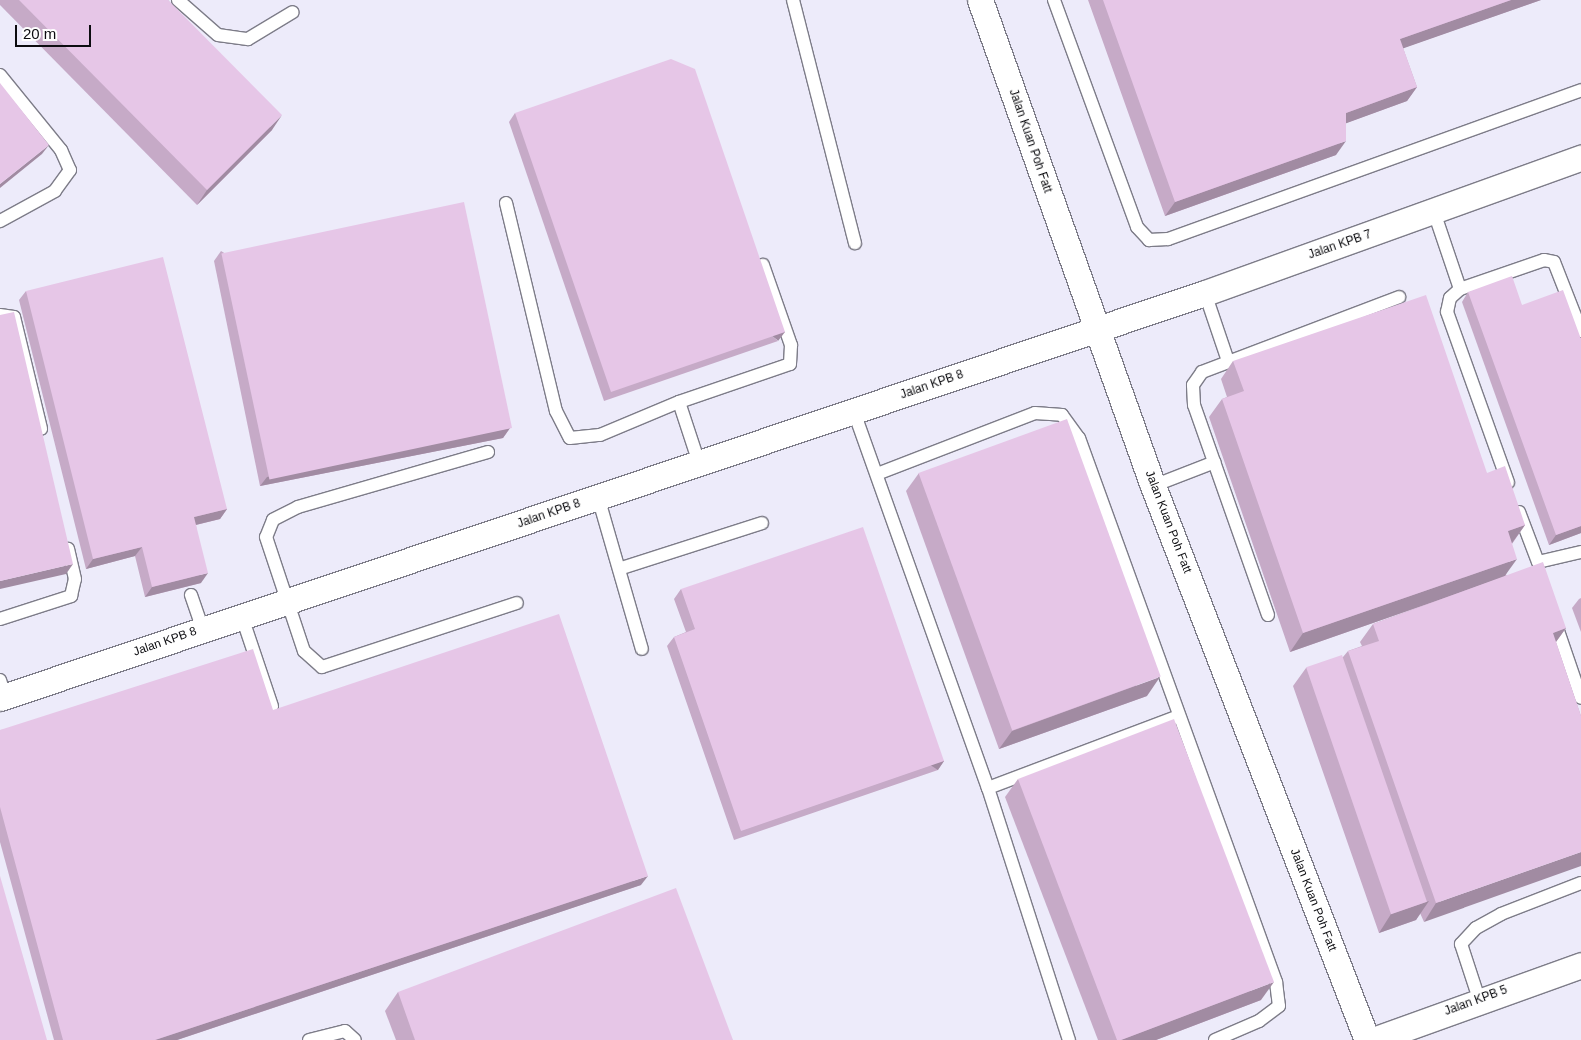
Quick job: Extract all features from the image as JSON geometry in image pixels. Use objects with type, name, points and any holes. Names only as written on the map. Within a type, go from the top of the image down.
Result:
[{"type":"street","name":"Jalan Kuan Poh Fatt","points":[[980,0],[1154,486],[1368,1040]]},
{"type":"street","name":"Jalan KPB 7","points":[[1096,328],[1434,212],[1581,158]]},
{"type":"street","name":"Jalan KPB 8","points":[[2,691],[203,630],[854,412],[1096,328]]},
{"type":"street","name":"Jalan KPB 5","points":[[1373,1040],[1479,999],[1581,964]]},
{"type":"lane","points":[[178,0],[218,35],[248,39],[293,12]]},
{"type":"lane","points":[[793,0],[855,243]]},
{"type":"lane","points":[[1054,0],[1137,227],[1149,240],[1168,239],[1581,90]]},
{"type":"lane","points":[[0,75],[61,150],[70,170],[55,191],[0,221]]},
{"type":"lane","points":[[506,203],[556,411],[570,438],[600,435],[679,402],[790,364],[791,345],[763,264]]},
{"type":"lane","points":[[1434,212],[1460,289]]},
{"type":"lane","points":[[1581,331],[1554,262],[1544,260],[1460,289],[1450,298],[1447,312],[1533,553],[1538,562],[1552,562],[1581,552]]},
{"type":"lane","points":[[1205,292],[1228,361]]},
{"type":"lane","points":[[1268,615],[1194,405],[1192,385],[1202,372],[1398,297]]},
{"type":"lane","points":[[0,315],[14,317],[45,445]]},
{"type":"lane","points":[[679,402],[700,464]]},
{"type":"lane","points":[[854,412],[878,474],[988,788],[1069,1040]]},
{"type":"lane","points":[[878,474],[1035,413],[1062,415],[1080,438],[1276,982],[1279,1006],[1259,1021],[1215,1040]]},
{"type":"lane","points":[[488,452],[298,507],[273,520],[266,536],[286,602],[304,651],[322,667],[517,603]]},
{"type":"lane","points":[[1154,486],[1215,462]]},
{"type":"lane","points":[[598,497],[622,568],[642,649]]},
{"type":"lane","points":[[622,568],[762,523]]},
{"type":"lane","points":[[0,619],[71,596],[75,579],[64,531]]},
{"type":"lane","points":[[192,595],[203,630]]},
{"type":"lane","points":[[242,617],[272,706]]},
{"type":"lane","points":[[1555,622],[1581,698]]},
{"type":"lane","points":[[988,788],[1179,716]]},
{"type":"lane","points":[[1479,999],[1461,944],[1476,928],[1501,914],[1581,883]]},
{"type":"lane","points":[[309,1040],[338,1031],[355,1040]]},
{"type":"building","points":[[19,0],[168,0],[282,115],[207,190]]},
{"type":"building","points":[[1103,0],[1511,0],[1400,39],[1417,87],[1346,113],[1346,141],[1175,202]]},
{"type":"building","points":[[671,59],[695,69],[785,332],[611,392],[515,113]]},
{"type":"building","points":[[0,83],[49,145],[0,184]]},
{"type":"building","points":[[464,202],[512,428],[269,480],[221,254]]},
{"type":"building","points":[[163,257],[227,509],[194,517],[208,573],[152,587],[142,547],[93,559],[26,291]]},
{"type":"building","points":[[1512,276],[1522,305],[1563,290],[1581,339],[1581,526],[1556,535],[1468,292]]},
{"type":"building","points":[[1426,295],[1487,473],[1505,466],[1525,525],[1508,531],[1517,559],[1303,633],[1222,399],[1244,391],[1233,361]]},
{"type":"building","points":[[14,312],[73,564],[0,581],[0,315]]},
{"type":"building","points":[[1067,419],[1161,676],[1012,731],[919,473]]},
{"type":"building","points":[[863,527],[944,761],[741,831],[674,637],[695,629],[681,589]]},
{"type":"building","points":[[1543,562],[1566,628],[1553,633],[1581,716],[1581,852],[1436,903],[1348,651],[1379,641],[1373,624]]},
{"type":"building","points":[[559,614],[648,876],[155,1040],[63,1040],[0,807],[0,730],[253,649],[273,710]]},
{"type":"building","points":[[1342,655],[1427,902],[1391,914],[1306,667]]},
{"type":"building","points":[[1174,719],[1274,982],[1117,1040],[1018,779]]},
{"type":"building","points":[[0,876],[47,1040],[0,1040]]},
{"type":"building","points":[[676,888],[733,1040],[415,1040],[398,992]]}]
